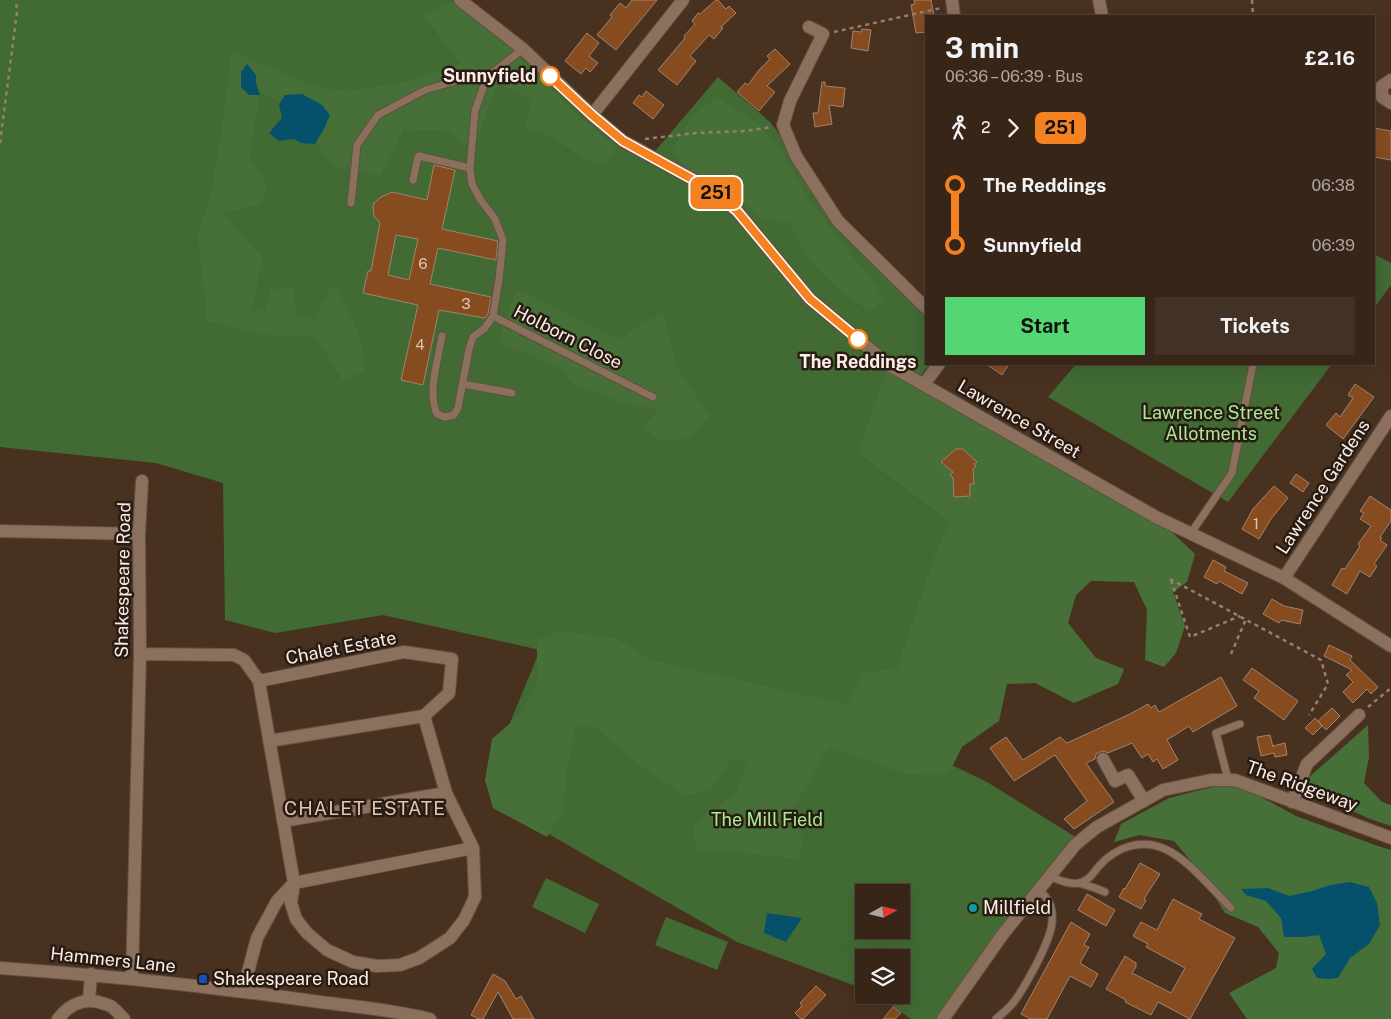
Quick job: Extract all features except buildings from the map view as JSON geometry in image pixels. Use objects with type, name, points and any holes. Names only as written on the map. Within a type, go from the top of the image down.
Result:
[{"type":"street","name":"Lawrence Street","points":[[460,0],[523,49],[592,115],[623,141],[710,189],[737,211],[810,299],[889,365],[1156,517],[1284,578],[1391,646]]},
{"type":"street","points":[[592,115],[683,0]]},
{"type":"street","points":[[1099,0],[1102,15]]},
{"type":"street","points":[[809,26],[823,34],[790,101],[783,125],[796,156],[838,221],[925,307]]},
{"type":"street","points":[[1391,80],[1382,86],[1381,92],[1382,97],[1391,103]]},
{"type":"street","points":[[924,384],[938,365]]},
{"type":"street","name":"Lawrence Gardens","points":[[1284,578],[1391,416]]},
{"type":"street","name":"Shakespeare Road","points":[[132,979],[140,654],[139,534],[142,481]]},
{"type":"street","points":[[0,531],[139,534]]},
{"type":"street","name":"Chalet Estate","points":[[259,681],[404,652],[452,659],[449,693],[424,716]]},
{"type":"street","points":[[140,654],[234,655],[244,660],[259,681],[269,741],[294,883],[291,903],[296,919],[307,932],[327,950],[353,962],[376,966],[400,966],[419,958],[450,938],[464,920],[474,897],[473,848],[446,793],[424,716],[269,741]]},
{"type":"street","points":[[1292,802],[1307,764],[1360,715]]},
{"type":"street","points":[[1103,760],[1115,781],[1128,776],[1144,801]]},
{"type":"street","name":"The Ridgeway","points":[[943,1019],[1003,934],[1075,845],[1097,827],[1163,790],[1211,780],[1235,780],[1391,838]]},
{"type":"street","points":[[283,821],[446,793]]},
{"type":"street","points":[[243,991],[258,938],[277,901],[294,883],[473,848]]},
{"type":"street","name":"Hammers Lane","points":[[0,968],[91,974],[243,991],[380,1011],[407,1013],[430,1019]]},
{"type":"street","points":[[90,1000],[91,974]]},
{"type":"street","points":[[58,1019],[67,1009],[77,1003],[90,1000],[112,1006],[124,1019]]},
{"type":"lane","points":[[351,203],[357,145],[378,114],[425,90],[459,80],[486,77],[523,49]]},
{"type":"lane","name":"Holborn Close","points":[[486,77],[475,111],[470,168],[472,184],[480,199],[495,219],[502,240],[499,279],[493,316],[653,397]]},
{"type":"lane","points":[[413,180],[419,156],[470,168]]},
{"type":"lane","points":[[442,336],[432,393],[433,405],[437,414],[445,417],[454,415],[458,408],[468,349],[474,336],[486,328],[493,316]]},
{"type":"lane","points":[[1191,533],[1232,474],[1253,365]]},
{"type":"lane","points":[[463,384],[512,392]]},
{"type":"lane","points":[[1228,779],[1216,733],[1240,724]]},
{"type":"lane","points":[[1079,883],[1088,879],[1100,864],[1113,853],[1131,845],[1148,844],[1167,850],[1182,860],[1231,908]]},
{"type":"lane","points":[[1050,876],[1065,882],[1079,883],[1105,892]]},
{"type":"lane","points":[[996,1019],[1012,1003],[1024,987],[1047,945],[1052,913],[1045,895],[1039,890]]},
{"type":"path","points":[[0,143],[17,12],[16,0]]},
{"type":"path","points":[[1252,0],[1253,15]]},
{"type":"path","points":[[823,34],[953,7]]},
{"type":"path","points":[[623,141],[696,133],[746,132],[783,125]]},
{"type":"path","points":[[1240,616],[1190,637],[1170,579],[1188,588],[1240,616],[1246,620],[1321,660],[1328,684],[1309,714]]},
{"type":"path","points":[[1231,654],[1246,620]]},
{"type":"path","points":[[1360,715],[1391,688]]},
{"type":"green space","name":"The Mill Field","points":[[0,0],[460,0],[592,115],[651,156],[718,77],[770,122],[793,152],[840,222],[925,314],[925,365],[929,365],[857,453],[949,522],[905,680],[862,722],[987,782],[1082,841],[944,1019],[911,1019],[890,1004],[910,1004],[910,949],[855,949],[855,986],[737,942],[498,805],[505,735],[540,650],[383,615],[275,633],[225,620],[223,483],[156,463],[0,447]]},
{"type":"green space","points":[[452,2],[511,49],[571,110],[617,148],[607,165],[586,160],[554,138],[524,127],[532,99],[497,83],[477,141],[464,145],[449,131],[404,129],[380,175],[332,166],[294,110],[260,91],[250,158],[268,185],[261,204],[224,213],[263,259],[251,310],[264,311],[271,290],[293,287],[297,316],[313,320],[333,284],[354,321],[366,370],[343,381],[315,336],[277,337],[207,321],[198,236],[209,199],[218,155],[232,51],[301,81],[323,88],[350,91],[404,82],[461,64],[423,15]]},
{"type":"green space","points":[[716,97],[757,123],[781,151],[811,202],[846,249],[870,277],[884,299],[869,311],[838,290],[805,254],[788,222],[763,220],[734,192],[690,170],[671,152],[691,118]]},
{"type":"green space","points":[[1375,255],[1391,263],[1391,285],[1375,307]]},
{"type":"green space","points":[[521,290],[621,340],[636,327],[664,313],[677,368],[710,416],[692,436],[663,442],[643,427],[659,410],[618,401],[572,384],[561,369],[498,341],[513,298]]},
{"type":"green space","name":"The Mill Field","points":[[889,365],[1156,517],[1195,554],[1187,582],[1173,592],[1185,626],[1176,653],[1164,667],[1145,660],[1147,610],[1134,582],[1091,581],[1076,595],[1068,623],[1096,658],[1124,669],[1118,684],[1074,703],[1035,683],[1007,684],[999,721],[962,747],[949,773],[906,774],[828,747],[793,810],[803,842],[799,859],[734,852],[697,853],[693,825],[737,792],[746,763],[732,758],[710,791],[684,795],[636,762],[597,729],[576,724],[568,765],[563,810],[547,837],[493,808],[485,780],[492,739],[520,715],[537,682],[537,640],[560,631],[615,638],[652,660],[848,705],[864,673],[897,668],[932,563],[949,522],[857,453]]},
{"type":"green space","name":"Lawrence Street Allotments","points":[[1075,365],[1331,365],[1228,502],[1048,397]]},
{"type":"green space","points":[[1368,725],[1369,757],[1364,783],[1382,802],[1391,805],[1391,826],[1370,819],[1299,786]]},
{"type":"green space","points":[[1239,785],[1296,816],[1391,850],[1391,1019],[1247,1019],[1229,993],[1276,968],[1279,953],[1258,927],[1225,913],[1199,871],[1174,841],[1139,835],[1114,842],[1121,824],[1169,798],[1216,786]]},
{"type":"green space","points":[[546,878],[599,904],[585,933],[532,907]]},
{"type":"green space","points":[[666,917],[728,942],[717,970],[655,945]]},
{"type":"water","points":[[247,64],[256,75],[256,83],[260,95],[249,95],[241,87],[241,72]]},
{"type":"water","points":[[302,94],[322,105],[330,115],[324,129],[315,144],[301,143],[294,139],[279,141],[269,133],[282,118],[279,104],[285,95]]},
{"type":"water","points":[[1350,882],[1369,887],[1377,903],[1380,925],[1369,944],[1350,958],[1338,978],[1328,979],[1317,978],[1312,969],[1326,954],[1319,935],[1284,937],[1281,918],[1266,901],[1246,895],[1241,889],[1268,888],[1289,896],[1330,885]]},
{"type":"water","points":[[767,913],[802,918],[786,942],[764,933]]},
{"type":"bus line","name":"251","points":[[550,76],[623,141],[710,189],[737,211],[810,299],[858,339]]},
{"type":"place","name":"Sunnyfield","points":[[550,76]]},
{"type":"place","name":"The Reddings","points":[[858,339]]},
{"type":"place","name":"Millfield","points":[[973,908]]},
{"type":"place","name":"Shakespeare Road","points":[[203,979]]},
{"type":"district","name":"CHALET ESTATE","points":[[365,808]]}]
